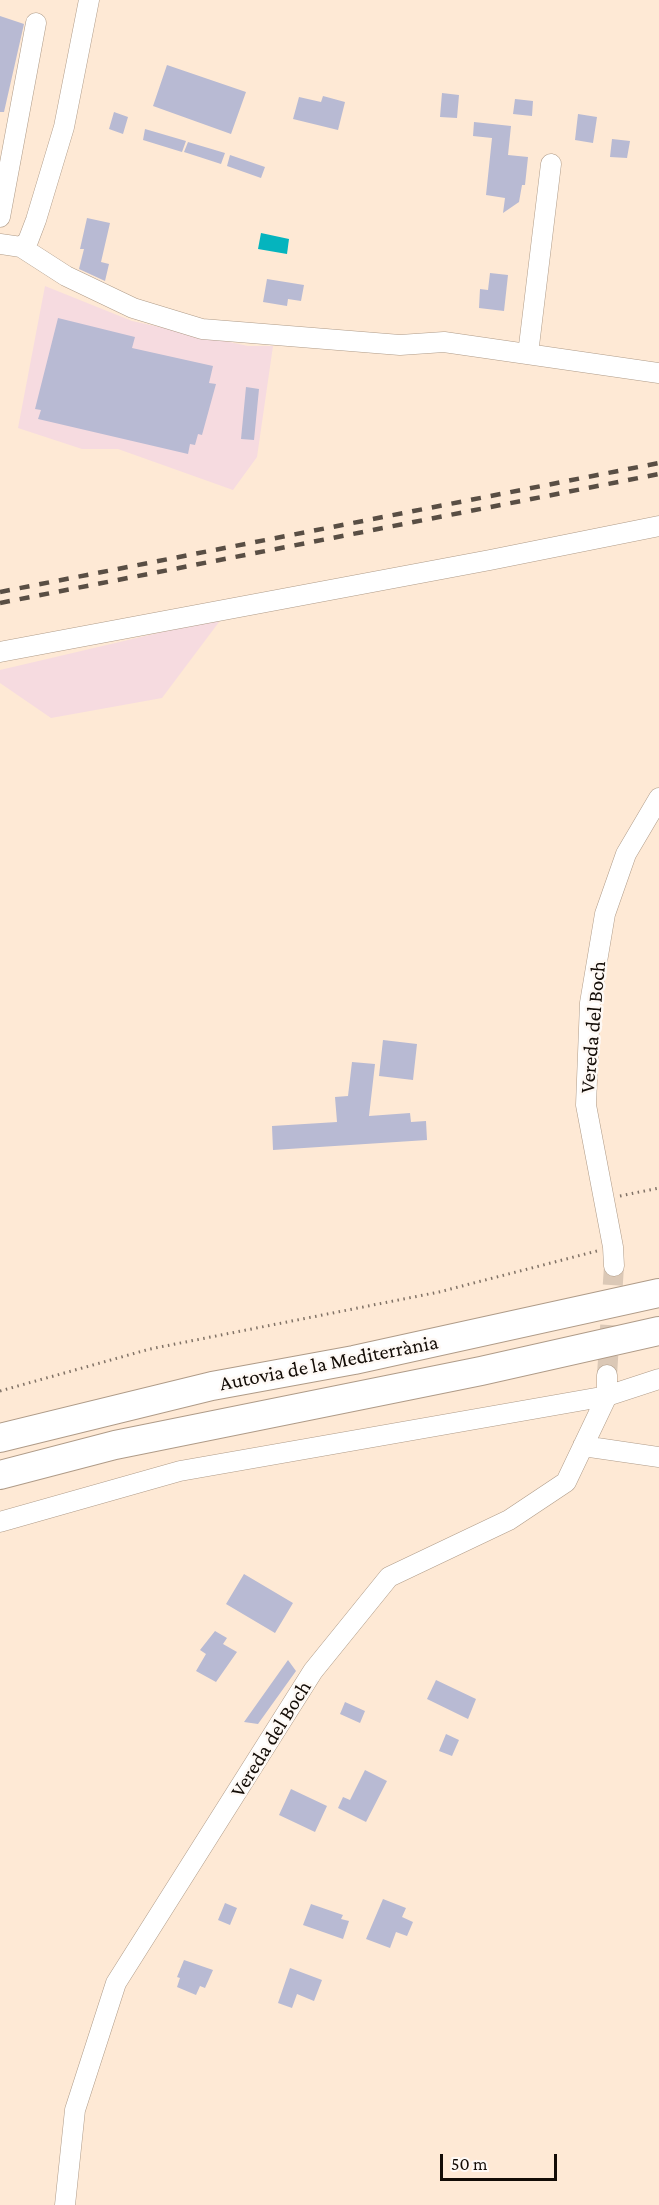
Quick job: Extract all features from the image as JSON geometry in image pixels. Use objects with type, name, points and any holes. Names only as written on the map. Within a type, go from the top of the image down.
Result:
[{"type":"highway","name":"Autovia de la Mediterrània","points":[[0,1438],[212,1386],[354,1360],[659,1293]]},
{"type":"highway","name":"Autovia de la Mediterrània","points":[[0,1475],[115,1445],[481,1371],[659,1331]]},
{"type":"street","points":[[21,247],[28,242],[36,220],[64,127],[89,0]]},
{"type":"street","points":[[0,217],[36,23]]},
{"type":"street","points":[[528,354],[551,164]]},
{"type":"street","points":[[0,244],[21,247],[66,276],[133,308],[202,328],[400,345],[444,342],[659,373]]},
{"type":"street","points":[[0,651],[479,562],[659,526]]},
{"type":"street","name":"Vereda del Boch","points":[[614,1257],[586,1105],[590,1003],[604,914],[626,854],[659,798]]},
{"type":"street","name":"Vereda del Boch","points":[[65,2205],[75,2110],[116,1983],[313,1671],[389,1577],[509,1520],[566,1482],[607,1396],[607,1375]]},
{"type":"street","points":[[0,1522],[180,1471],[607,1396],[659,1379]]},
{"type":"street","points":[[583,1446],[659,1457]]},
{"type":"path","points":[[604,1199],[659,1188]]},
{"type":"path","points":[[0,1391],[150,1349],[614,1257]]},
{"type":"shaded area","points":[[45,286],[132,321],[248,346],[273,346],[257,457],[233,490],[118,449],[82,449],[18,428]]},
{"type":"shaded area","points":[[222,618],[162,698],[51,718],[0,683],[0,670]]},
{"type":"water","points":[[261,233],[289,239],[287,254],[258,249]]},
{"type":"building","points":[[0,16],[24,24],[4,112],[0,112]]},
{"type":"building","points":[[167,65],[246,92],[231,134],[153,106]]},
{"type":"building","points":[[442,93],[459,95],[457,118],[440,117]]},
{"type":"building","points":[[323,96],[345,102],[338,130],[293,119],[299,97],[321,102]]},
{"type":"building","points":[[515,99],[533,101],[532,116],[513,114]]},
{"type":"building","points":[[114,112],[128,117],[123,134],[109,129]]},
{"type":"building","points":[[578,114],[597,117],[593,143],[575,140]]},
{"type":"building","points":[[474,122],[511,126],[508,155],[528,157],[525,185],[522,185],[519,202],[503,213],[505,198],[486,195],[492,138],[473,136]]},
{"type":"building","points":[[145,129],[186,141],[182,152],[143,140]]},
{"type":"building","points":[[612,139],[630,141],[627,158],[610,157]]},
{"type":"building","points":[[188,142],[225,153],[221,164],[184,152]]},
{"type":"building","points":[[230,155],[265,167],[261,178],[227,166]]},
{"type":"building","points":[[87,218],[110,223],[101,262],[109,264],[105,281],[79,269],[84,249],[80,249]]},
{"type":"building","points":[[490,273],[508,275],[504,311],[479,308],[480,289],[488,290]]},
{"type":"building","points":[[267,279],[304,285],[301,301],[288,299],[287,306],[263,302]]},
{"type":"building","points":[[58,318],[135,337],[132,348],[213,366],[209,383],[216,384],[202,435],[198,434],[195,445],[190,444],[188,454],[38,419],[41,410],[35,409]]},
{"type":"building","points":[[246,387],[259,389],[254,440],[241,439]]},
{"type":"building","points":[[383,1040],[417,1044],[413,1080],[379,1076]]},
{"type":"building","points":[[352,1062],[375,1064],[369,1116],[410,1113],[411,1122],[426,1121],[427,1140],[273,1150],[272,1126],[337,1122],[335,1097],[348,1096]]},
{"type":"building","points":[[244,1574],[293,1603],[275,1633],[226,1604]]},
{"type":"building","points":[[215,1631],[227,1638],[223,1644],[237,1652],[216,1682],[196,1671],[206,1654],[200,1650]]},
{"type":"building","points":[[288,1660],[296,1671],[258,1724],[244,1722]]},
{"type":"building","points":[[436,1680],[476,1699],[468,1719],[427,1699]]},
{"type":"building","points":[[345,1702],[365,1711],[360,1723],[340,1714]]},
{"type":"building","points":[[446,1734],[459,1740],[452,1756],[439,1751]]},
{"type":"building","points":[[365,1770],[387,1781],[366,1822],[338,1808],[343,1797],[350,1800]]},
{"type":"building","points":[[291,1789],[327,1806],[315,1832],[279,1815]]},
{"type":"building","points":[[383,1899],[406,1908],[402,1917],[413,1922],[407,1936],[396,1932],[390,1948],[366,1939]]},
{"type":"building","points":[[225,1903],[237,1908],[230,1925],[218,1920]]},
{"type":"building","points":[[311,1904],[343,1915],[341,1919],[349,1921],[343,1939],[303,1925]]},
{"type":"building","points":[[184,1960],[213,1970],[205,1988],[200,1986],[196,1995],[177,1987],[180,1978],[177,1977]]},
{"type":"building","points":[[290,1968],[322,1980],[314,2001],[297,1994],[292,2008],[278,2003]]},
{"type":"tunnel","points":[[607,1375],[614,1266]]},
{"type":"railway","points":[[0,592],[659,463]]},
{"type":"railway","points":[[0,603],[659,474]]}]
